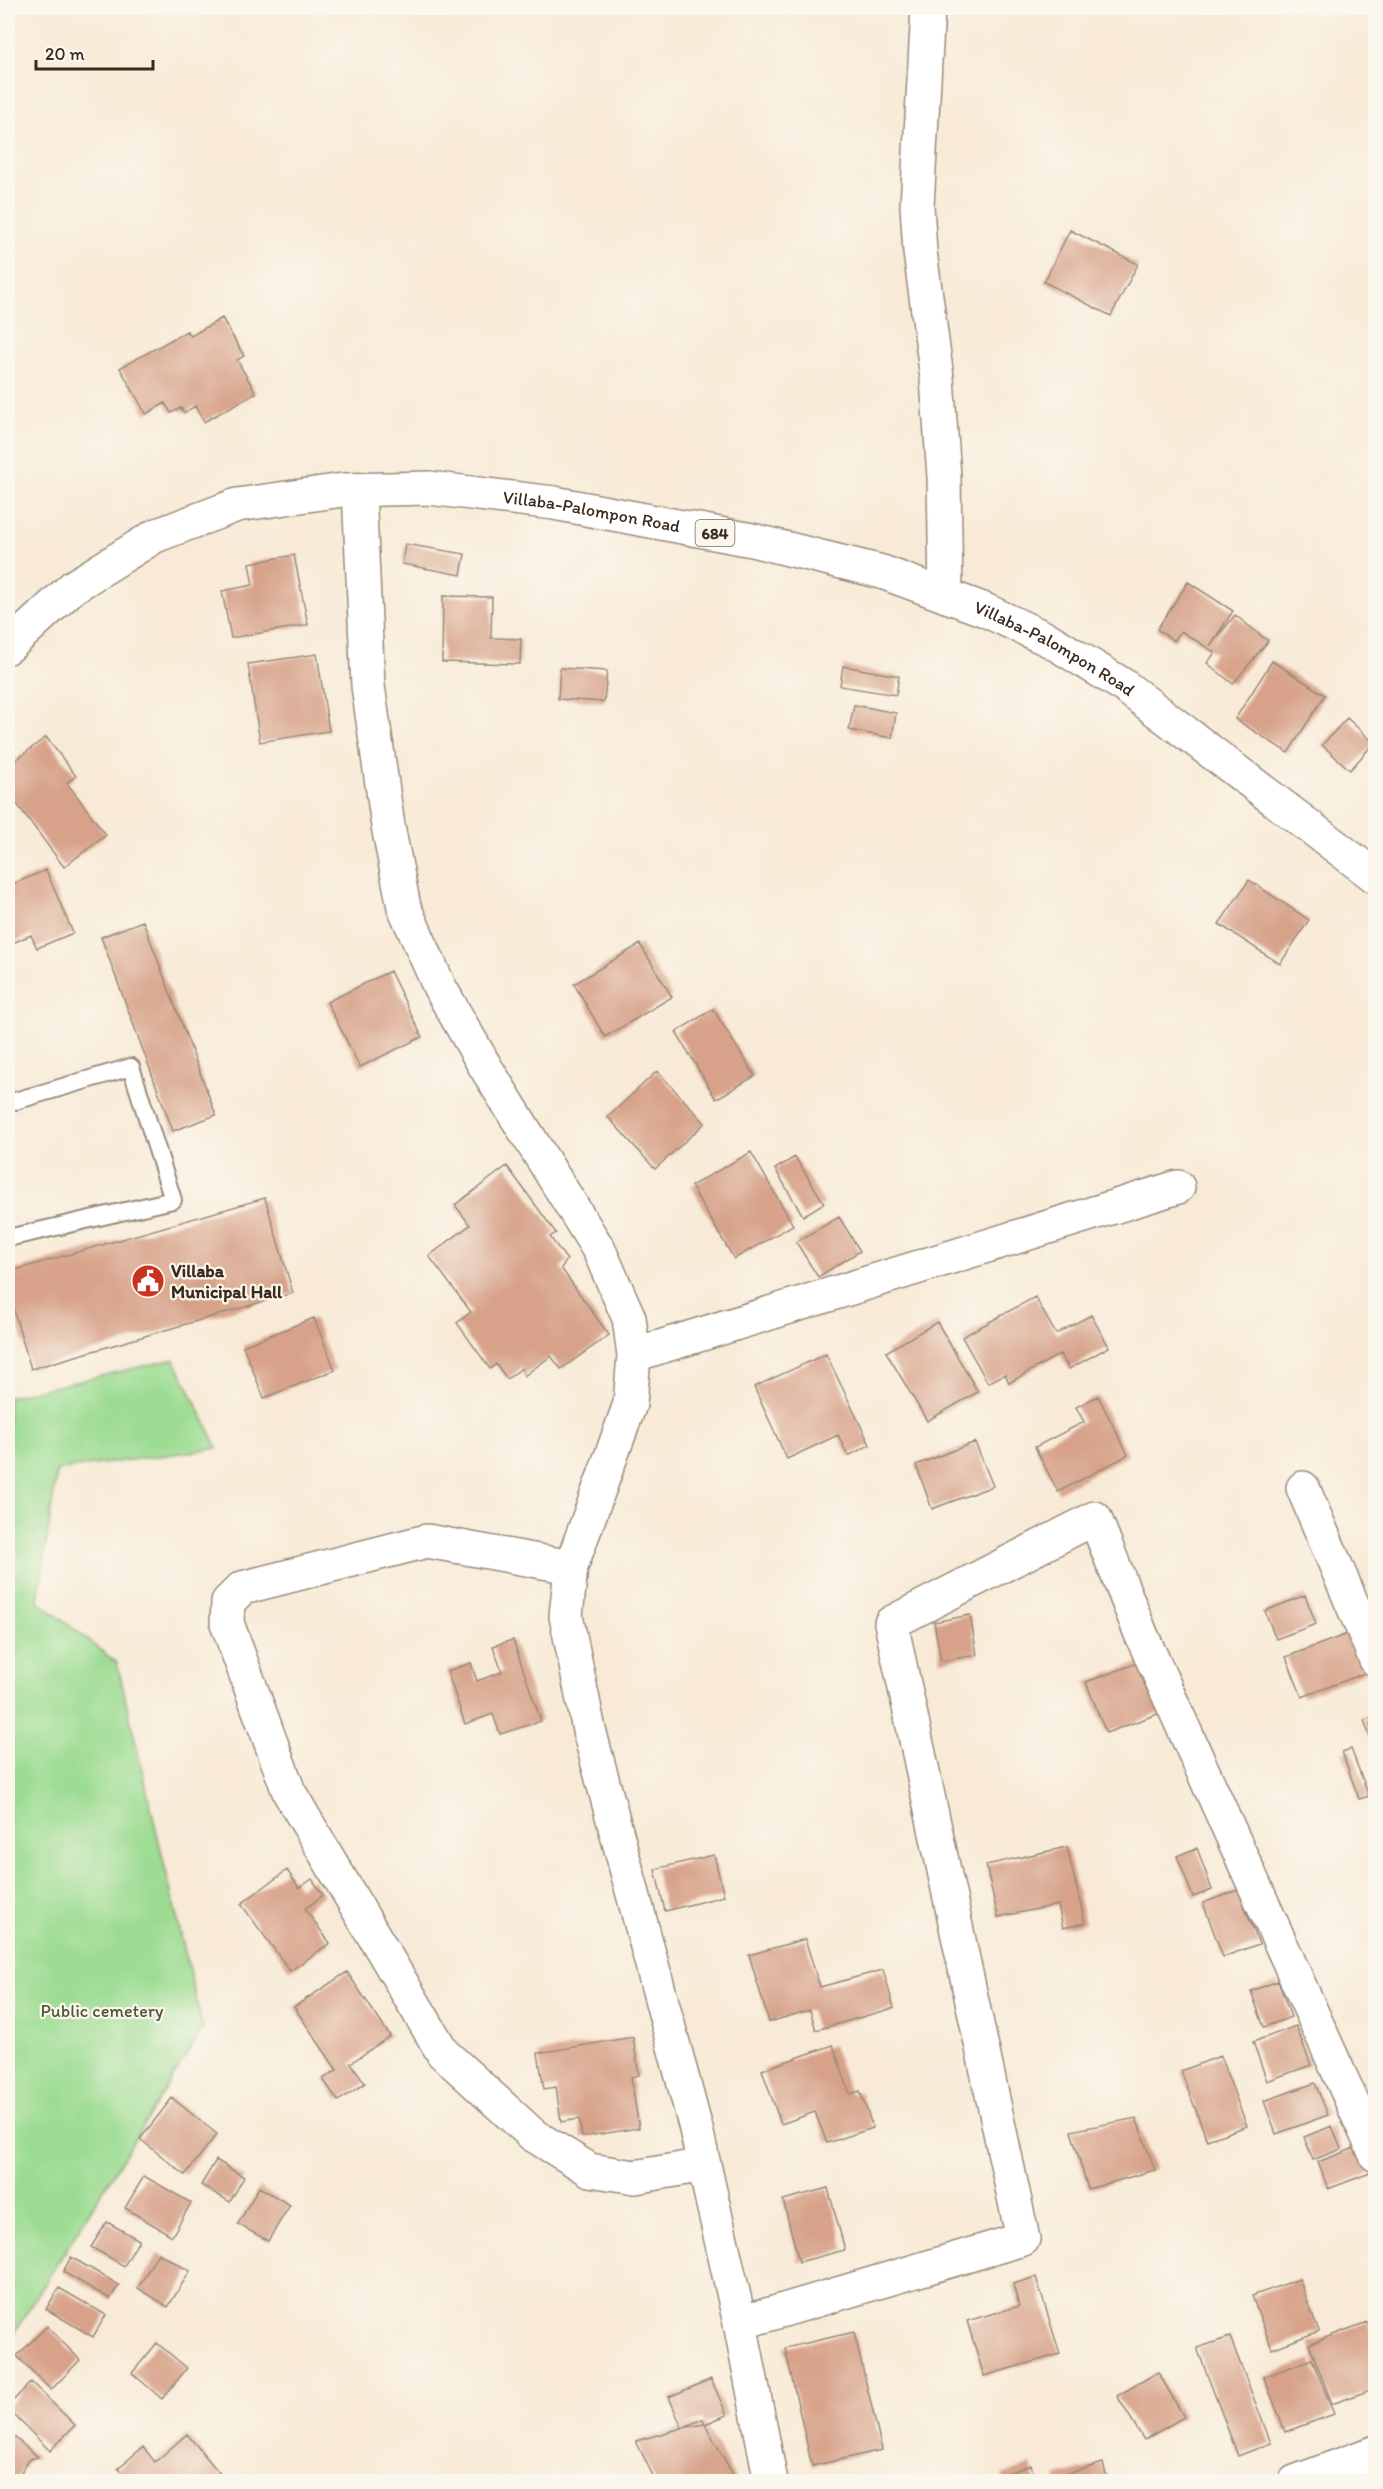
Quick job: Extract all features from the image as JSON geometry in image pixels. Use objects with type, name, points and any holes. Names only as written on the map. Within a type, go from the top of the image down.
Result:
[{"type":"street","points":[[928,8],[917,206],[920,252],[938,378],[944,477],[946,596]]},
{"type":"street","name":"Villaba-Palompon Road","points":[[8,647],[73,587],[155,536],[237,505],[359,489],[429,488],[577,507],[752,540],[882,572],[985,609],[1051,641],[1123,685],[1376,877]]},
{"type":"street","points":[[359,489],[368,686],[388,826],[404,907],[439,986],[474,1048],[599,1250],[629,1318],[634,1355],[630,1404],[571,1567],[566,1616],[589,1730],[704,2165],[740,2323],[771,2481]]},
{"type":"street","points":[[634,1355],[1178,1187]]},
{"type":"street","points":[[1302,1488],[1376,1660]]},
{"type":"street","points":[[740,2323],[1023,2240],[891,1623],[1095,1518],[1146,1645],[1376,2155]]},
{"type":"street","points":[[571,1567],[427,1541],[242,1588],[228,1602],[227,1623],[289,1792],[443,2053],[533,2135],[590,2170],[634,2177],[704,2165]]},
{"type":"street","points":[[1295,2481],[1376,2452]]},
{"type":"lane","points":[[8,1103],[131,1067],[173,1200],[8,1238]]},
{"type":"green space","name":"Public cemetery","points":[[174,1359],[218,1448],[57,1470],[38,1601],[117,1663],[203,2029],[8,2343],[8,1397]]},
{"type":"building","points":[[1070,230],[1138,264],[1111,316],[1044,282]]},
{"type":"building","points":[[222,318],[244,356],[237,360],[256,393],[204,422],[195,406],[184,413],[181,408],[171,413],[165,403],[146,414],[120,368],[187,331],[191,336]]},
{"type":"building","points":[[405,544],[465,554],[461,575],[402,564]]},
{"type":"building","points":[[294,555],[308,625],[231,638],[222,591],[253,585],[249,563]]},
{"type":"building","points":[[1188,582],[1233,611],[1210,646],[1235,615],[1268,641],[1233,684],[1207,663],[1215,653],[1181,631],[1174,641],[1157,629]]},
{"type":"building","points":[[443,596],[492,597],[491,638],[521,639],[520,664],[442,662]]},
{"type":"building","points":[[317,654],[329,731],[260,742],[248,664]]},
{"type":"building","points":[[1272,661],[1325,695],[1288,753],[1235,719]]},
{"type":"building","points":[[843,666],[899,676],[896,695],[840,686]]},
{"type":"building","points":[[560,668],[607,671],[604,702],[558,699]]},
{"type":"building","points":[[854,705],[896,713],[892,738],[849,730]]},
{"type":"building","points":[[1347,718],[1374,743],[1350,770],[1322,745]]},
{"type":"building","points":[[46,737],[76,776],[67,783],[106,835],[64,867],[8,792],[8,766]]},
{"type":"building","points":[[46,870],[73,933],[37,948],[31,935],[8,945],[8,886]]},
{"type":"building","points":[[1249,880],[1309,920],[1280,964],[1219,924]]},
{"type":"building","points":[[143,921],[216,1115],[173,1131],[101,937]]},
{"type":"building","points":[[640,944],[672,997],[605,1037],[574,984]]},
{"type":"building","points":[[390,971],[422,1037],[360,1067],[327,1002]]},
{"type":"building","points":[[713,1009],[755,1076],[716,1099],[676,1032]]},
{"type":"building","points":[[657,1071],[705,1123],[655,1169],[608,1117]]},
{"type":"building","points":[[751,1152],[793,1225],[734,1259],[691,1186]]},
{"type":"building","points":[[795,1157],[824,1203],[803,1216],[775,1169]]},
{"type":"building","points":[[507,1166],[556,1233],[550,1237],[567,1260],[561,1268],[609,1335],[561,1369],[551,1356],[524,1376],[522,1368],[507,1379],[496,1364],[490,1369],[457,1323],[471,1312],[429,1256],[470,1225],[455,1205]]},
{"type":"building","name":"Villaba Municipal Hall","points":[[265,1198],[293,1293],[31,1369],[8,1291],[8,1272]]},
{"type":"building","points":[[839,1217],[860,1251],[818,1277],[796,1242]]},
{"type":"building","points":[[1035,1297],[1056,1334],[1091,1315],[1109,1347],[1069,1369],[1060,1354],[1009,1383],[1005,1374],[988,1383],[962,1337]]},
{"type":"building","points":[[314,1318],[335,1370],[264,1398],[243,1346]]},
{"type":"building","points":[[937,1322],[978,1392],[927,1421],[886,1352]]},
{"type":"building","points":[[826,1354],[870,1445],[848,1456],[838,1435],[787,1459],[754,1387]]},
{"type":"building","points":[[1098,1396],[1128,1455],[1058,1492],[1035,1447],[1084,1422],[1076,1407]]},
{"type":"building","points":[[975,1442],[993,1486],[932,1509],[916,1465]]},
{"type":"building","points":[[1305,1595],[1316,1624],[1276,1639],[1265,1611]]},
{"type":"building","points":[[970,1615],[977,1655],[941,1661],[934,1622]]},
{"type":"building","points":[[1350,1633],[1365,1673],[1302,1697],[1286,1657]]},
{"type":"building","points":[[513,1640],[541,1721],[500,1734],[493,1714],[465,1724],[447,1671],[471,1663],[477,1681],[502,1672],[493,1646]]},
{"type":"building","points":[[1143,1661],[1163,1712],[1106,1733],[1086,1682]]},
{"type":"building","points":[[1376,1716],[1376,1751],[1375,1751],[1364,1720]]},
{"type":"building","points":[[1351,1749],[1369,1796],[1359,1799],[1342,1752]]},
{"type":"building","points":[[1067,1847],[1085,1923],[1063,1928],[1058,1905],[998,1917],[986,1865]]},
{"type":"building","points":[[1197,1848],[1212,1890],[1193,1897],[1177,1856]]},
{"type":"building","points":[[714,1855],[724,1896],[665,1911],[655,1869]]},
{"type":"building","points":[[287,1870],[299,1888],[312,1879],[323,1895],[305,1909],[330,1943],[290,1971],[241,1904]]},
{"type":"building","points":[[1238,1890],[1259,1944],[1223,1957],[1203,1903]]},
{"type":"building","points":[[805,1939],[820,1987],[883,1970],[894,2008],[816,2030],[810,2010],[769,2022],[749,1955]]},
{"type":"building","points":[[347,1972],[390,2036],[351,2063],[365,2083],[338,2101],[323,2079],[337,2070],[294,2007]]},
{"type":"building","points":[[1278,1981],[1291,2017],[1264,2027],[1251,1991]]},
{"type":"building","points":[[1296,2026],[1311,2065],[1267,2081],[1253,2042]]},
{"type":"building","points":[[633,2037],[639,2075],[631,2077],[639,2128],[582,2137],[579,2119],[561,2122],[556,2087],[544,2089],[538,2053]]},
{"type":"building","points":[[833,2045],[850,2094],[860,2091],[873,2128],[827,2143],[815,2112],[781,2124],[762,2070]]},
{"type":"building","points":[[1220,2056],[1247,2126],[1207,2140],[1181,2071]]},
{"type":"building","points":[[1315,2083],[1328,2115],[1276,2134],[1264,2101]]},
{"type":"building","points":[[172,2098],[217,2134],[185,2175],[140,2139]]},
{"type":"building","points":[[1136,2118],[1155,2170],[1088,2189],[1071,2131]]},
{"type":"building","points":[[1332,2126],[1341,2149],[1313,2160],[1304,2137]]},
{"type":"building","points":[[1360,2146],[1370,2173],[1328,2189],[1318,2162]]},
{"type":"building","points":[[216,2160],[244,2177],[230,2202],[201,2185]]},
{"type":"building","points":[[144,2176],[191,2203],[172,2236],[125,2208]]},
{"type":"building","points":[[259,2187],[290,2205],[268,2241],[238,2224]]},
{"type":"building","points":[[828,2188],[845,2250],[799,2262],[783,2200]]},
{"type":"building","points":[[107,2222],[139,2240],[124,2266],[91,2247]]},
{"type":"building","points":[[158,2253],[190,2271],[168,2307],[138,2288]]},
{"type":"building","points":[[71,2257],[119,2285],[110,2299],[63,2272]]},
{"type":"building","points":[[1036,2277],[1060,2354],[984,2376],[967,2321],[1019,2306],[1013,2284]]},
{"type":"building","points":[[1299,2279],[1319,2331],[1272,2349],[1252,2296]]},
{"type":"building","points":[[59,2288],[106,2315],[93,2337],[46,2309]]},
{"type":"building","points":[[1367,2322],[1376,2345],[1376,2388],[1332,2404],[1309,2344]]},
{"type":"building","points":[[47,2326],[80,2360],[51,2390],[17,2356]]},
{"type":"building","points":[[854,2332],[882,2450],[812,2466],[785,2348]]},
{"type":"building","points":[[1230,2337],[1271,2443],[1238,2456],[1197,2348]]},
{"type":"building","points":[[157,2343],[187,2368],[162,2399],[132,2373]]},
{"type":"building","points":[[1312,2359],[1334,2414],[1285,2432],[1264,2377]]},
{"type":"building","points":[[1158,2372],[1184,2417],[1144,2440],[1117,2396]]},
{"type":"building","points":[[711,2379],[727,2415],[705,2424],[703,2419],[682,2428],[669,2397]]},
{"type":"building","points":[[31,2382],[75,2425],[50,2451],[8,2409],[8,2406]]},
{"type":"building","points":[[705,2424],[737,2482],[656,2482],[636,2441]]},
{"type":"building","points":[[8,2432],[38,2457],[30,2459],[14,2482],[8,2482]]},
{"type":"building","points":[[187,2434],[227,2482],[130,2482],[118,2468],[143,2447],[155,2462]]},
{"type":"building","points":[[1103,2463],[1108,2482],[1057,2482],[1056,2477]]},
{"type":"building","points":[[1031,2465],[1036,2482],[1004,2482],[1002,2475]]},
{"type":"place","name":"Villaba Municipal Hall","points":[[148,1281]]}]
